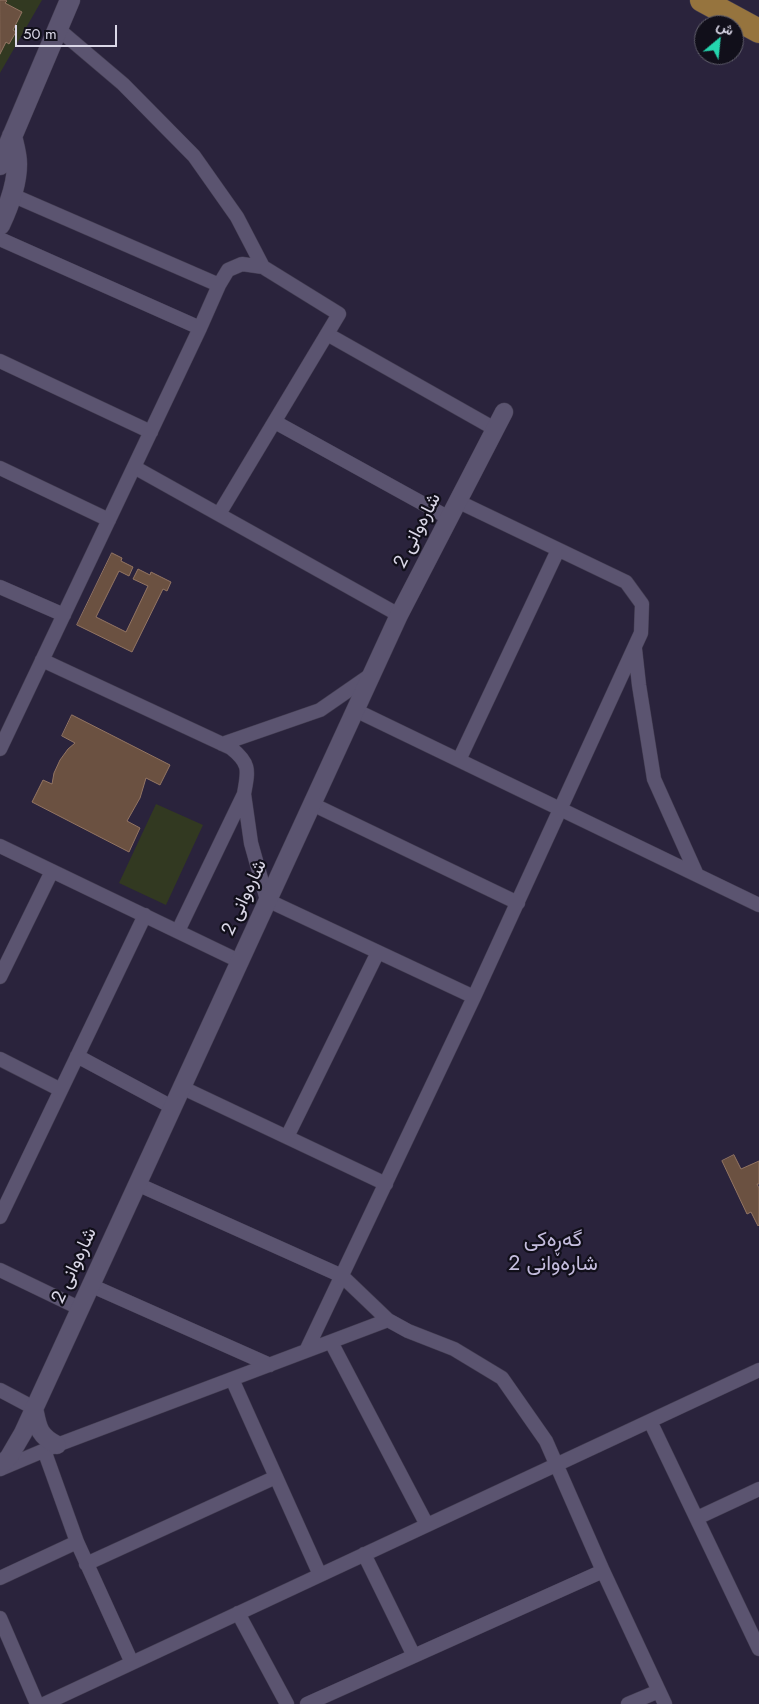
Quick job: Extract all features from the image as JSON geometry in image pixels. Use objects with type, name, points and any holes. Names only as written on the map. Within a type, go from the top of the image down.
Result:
[{"type":"highway","points":[[702,0],[759,31]]},
{"type":"main road","points":[[0,165],[6,132],[70,0]]},
{"type":"main road","points":[[0,226],[12,195],[17,163],[6,132]]},
{"type":"street","points":[[57,28],[122,84],[194,156],[237,216],[263,268]]},
{"type":"street","points":[[12,195],[219,285]]},
{"type":"street","points":[[0,239],[200,328]]},
{"type":"street","points":[[0,749],[219,285],[228,270],[242,264],[263,268],[338,314],[219,514]]},
{"type":"street","points":[[327,334],[494,430]]},
{"type":"street","points":[[0,361],[151,432]]},
{"type":"street","name":"شارەوانی 2","points":[[0,1468],[23,1433],[399,615],[504,412]]},
{"type":"street","points":[[275,422],[449,518]]},
{"type":"street","points":[[134,467],[399,615]]},
{"type":"street","points":[[0,468],[109,520]]},
{"type":"street","points":[[306,1351],[518,903],[641,633],[642,604],[626,582],[457,501]]},
{"type":"street","points":[[459,760],[558,550]]},
{"type":"street","points":[[0,587],[64,615]]},
{"type":"street","points":[[635,647],[654,779],[697,875]]},
{"type":"street","points":[[42,660],[231,748],[243,758],[248,775],[244,794],[178,931]]},
{"type":"street","points":[[222,744],[320,710],[372,674]]},
{"type":"street","points":[[355,710],[759,905]]},
{"type":"street","points":[[244,794],[251,844],[268,900],[474,997]]},
{"type":"street","points":[[312,804],[518,903]]},
{"type":"street","points":[[0,846],[239,961]]},
{"type":"street","points":[[1,971],[52,871]]},
{"type":"street","points":[[0,1217],[145,915]]},
{"type":"street","points":[[287,1137],[378,952]]},
{"type":"street","points":[[77,1056],[172,1107]]},
{"type":"street","points":[[0,1059],[61,1090]]},
{"type":"street","points":[[181,1087],[386,1184]]},
{"type":"street","points":[[136,1184],[342,1276],[388,1320],[408,1331],[454,1349],[502,1378],[546,1442],[665,1704]]},
{"type":"street","points":[[0,1270],[79,1308]]},
{"type":"street","points":[[90,1285],[270,1365]]},
{"type":"street","points":[[0,1468],[388,1320]]},
{"type":"street","points":[[331,1342],[427,1525]]},
{"type":"street","points":[[0,1618],[44,1704],[759,1370]]},
{"type":"street","points":[[232,1379],[320,1575]]},
{"type":"street","points":[[0,1390],[34,1408],[38,1428],[50,1448],[77,1542],[132,1663]]},
{"type":"street","points":[[650,1421],[759,1649]]},
{"type":"street","points":[[86,1564],[276,1477]]},
{"type":"street","points":[[697,1518],[759,1489]]},
{"type":"street","points":[[0,1578],[77,1542]]},
{"type":"street","points":[[364,1554],[414,1656]]},
{"type":"street","points":[[307,1704],[333,1699],[414,1656],[603,1571]]},
{"type":"street","points":[[238,1613],[287,1704]]},
{"type":"street","points":[[628,1704],[659,1691]]},
{"type":"green space","points":[[0,0],[42,0],[0,73]]},
{"type":"green space","points":[[156,804],[203,825],[166,905],[119,883]]},
{"type":"building","points":[[0,0],[7,1],[5,3],[22,12],[13,30],[16,32],[9,44],[6,42],[0,54]]},
{"type":"building","points":[[112,553],[122,558],[121,561],[133,567],[129,576],[119,571],[96,617],[126,632],[148,586],[133,579],[138,569],[150,575],[151,572],[171,582],[167,591],[163,589],[132,652],[77,625]]},
{"type":"building","points":[[72,715],[170,765],[160,785],[146,778],[140,798],[127,821],[140,828],[129,852],[32,802],[43,780],[52,784],[54,773],[60,760],[75,743],[62,736]]},
{"type":"building","points":[[734,1155],[741,1169],[759,1161],[759,1184],[757,1184],[759,1188],[758,1226],[751,1212],[747,1214],[722,1161]]},
{"type":"district","name":"گەڕەکی شارەوانی 2","points":[[553,1253]]}]
